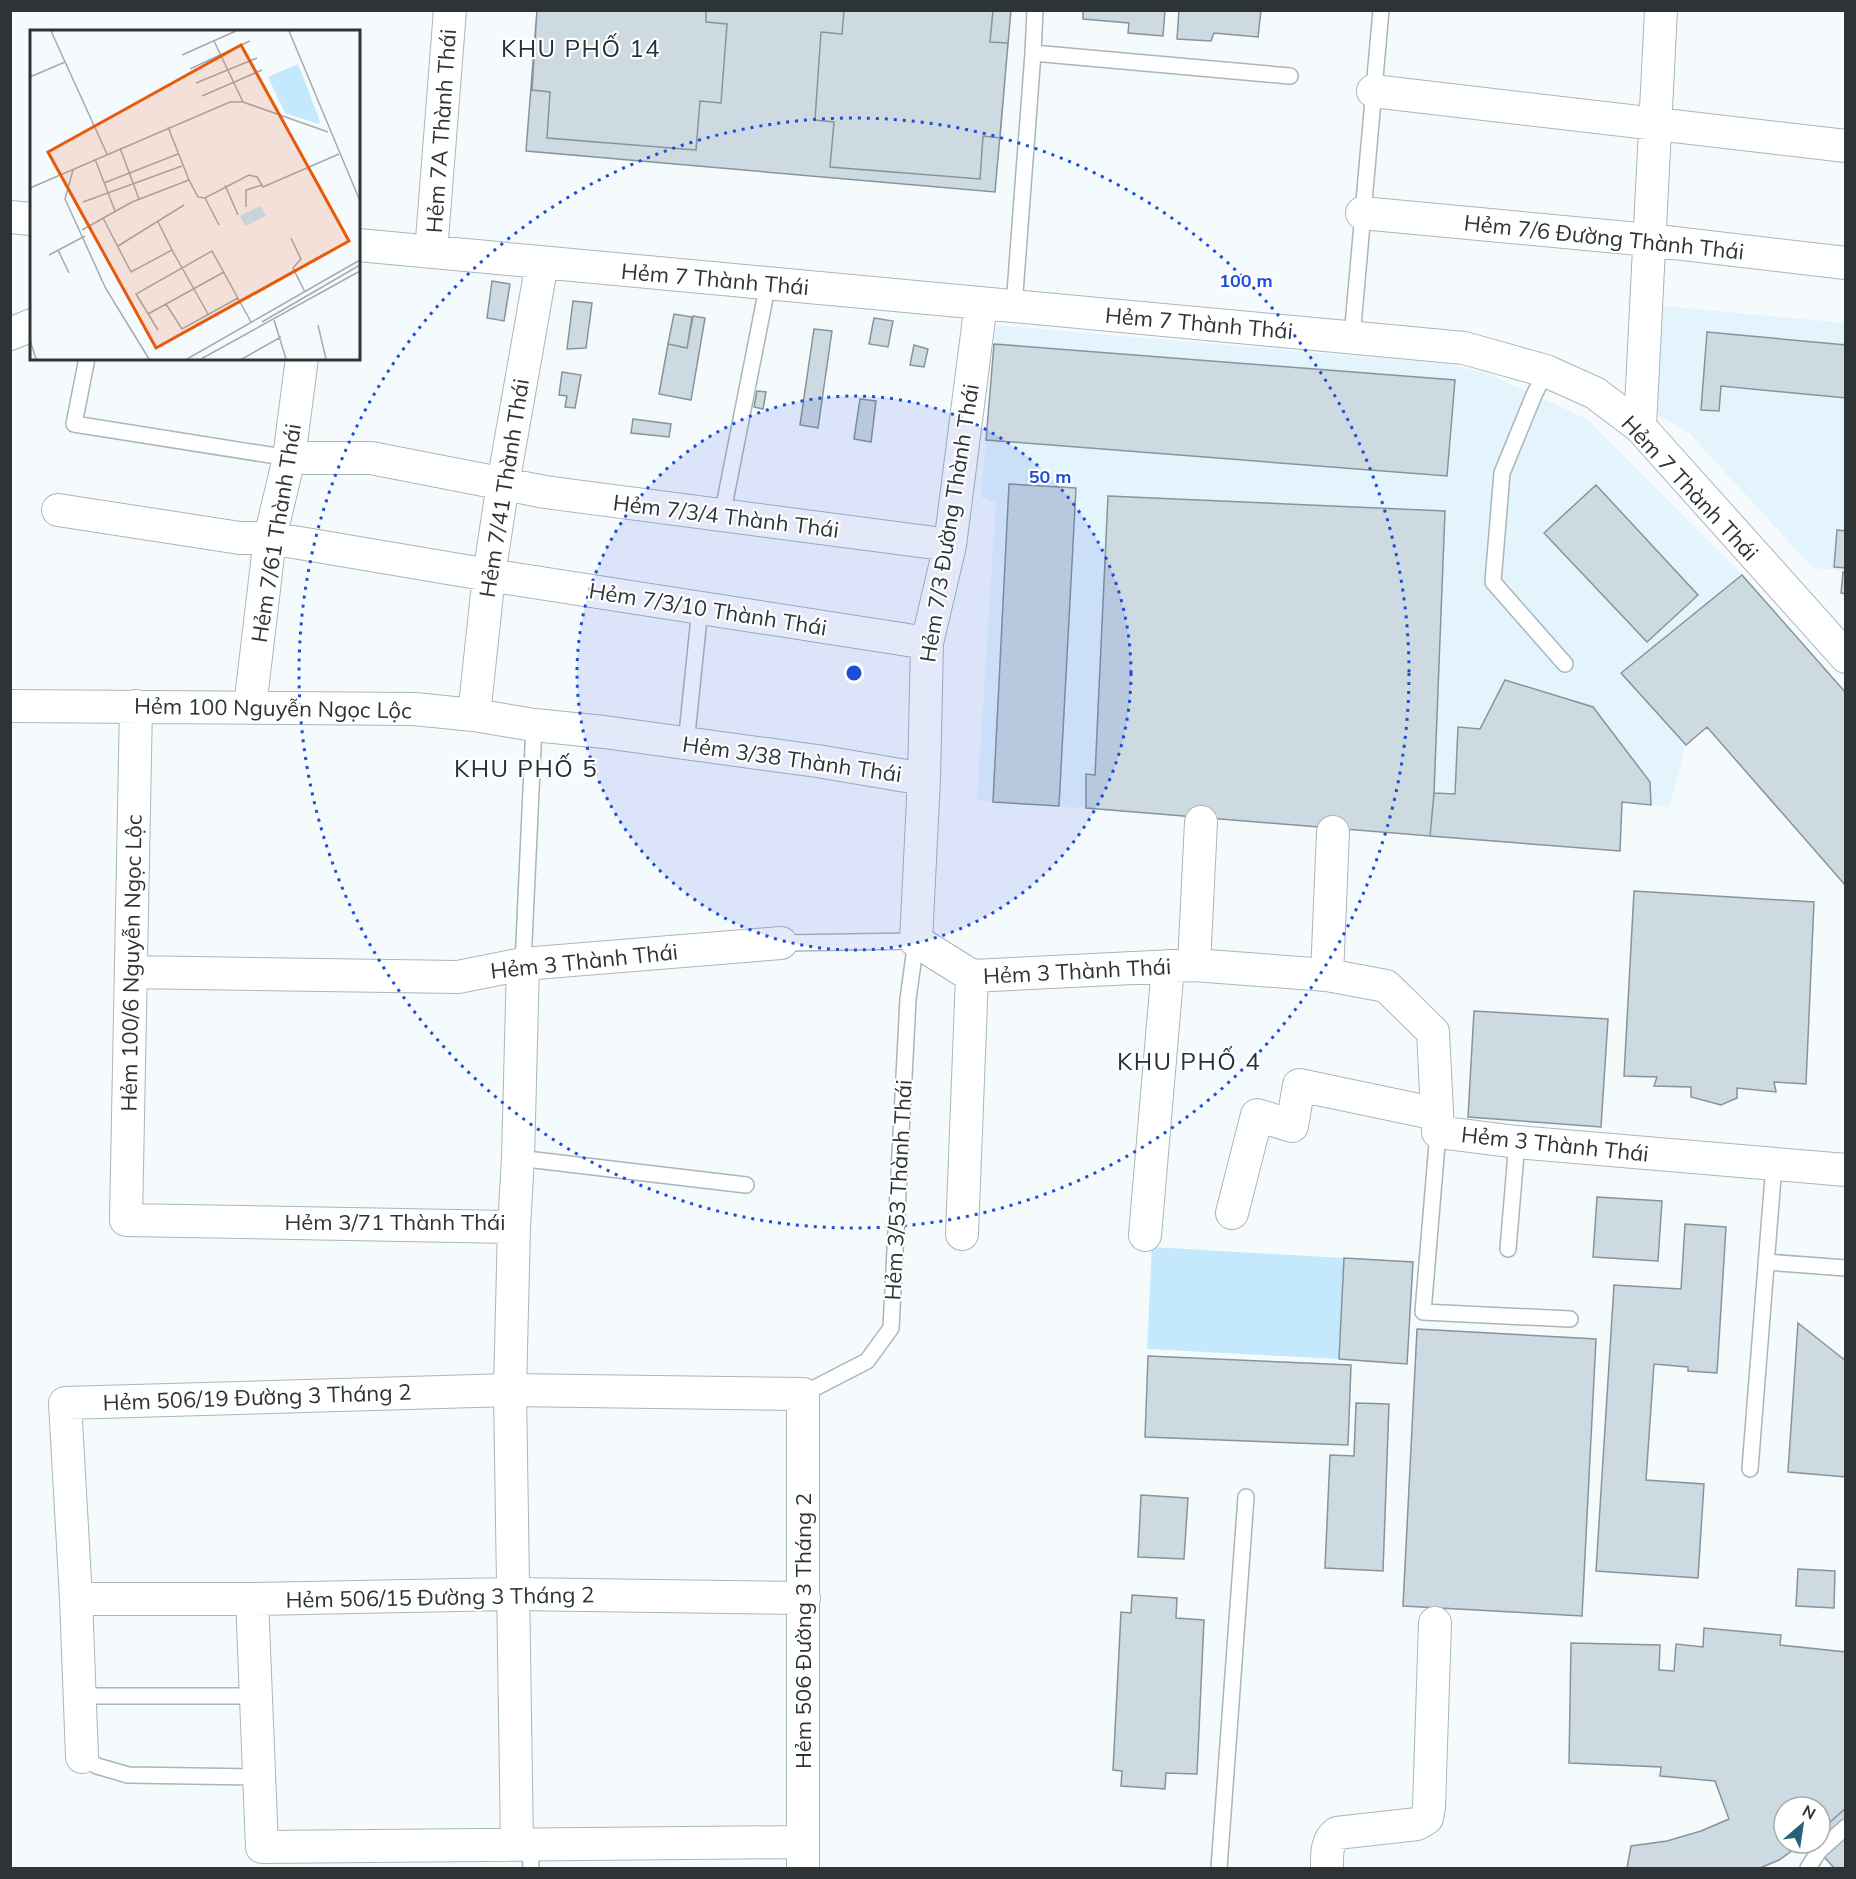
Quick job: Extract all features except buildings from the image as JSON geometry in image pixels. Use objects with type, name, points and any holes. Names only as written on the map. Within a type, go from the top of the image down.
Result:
[{"type":"street","name":"Hẻm 7A Thành Thái","points":[[431,252],[450,10]]},
{"type":"street","points":[[1640,427],[1661,10]]},
{"type":"street","points":[[1373,92],[1845,146]]},
{"type":"street","name":"Hẻm 7/6 Đường Thành Thái","points":[[1362,213],[1649,240],[1845,263]]},
{"type":"street","points":[[10,217],[30,219]]},
{"type":"street","name":"Hẻm 7 Thành Thái","points":[[360,245],[1464,348],[1546,371],[1595,393],[1640,427],[1845,657]]},
{"type":"street","name":"Hẻm 7/41 Thành Thái","points":[[474,715],[489,575],[542,263]]},
{"type":"street","name":"Hẻm 7/3 Đường Thành Thái","points":[[924,779],[927,643],[950,545],[981,303]]},
{"type":"street","points":[[10,334],[30,326]]},
{"type":"street","name":"Hẻm 7/61 Thành Thái","points":[[250,707],[270,538],[289,458],[302,360]]},
{"type":"street","name":"Hẻm 7/3/4 Thành Thái","points":[[289,458],[371,458],[545,492],[950,545]]},
{"type":"street","name":"Hẻm 7/3/10 Thành Thái","points":[[58,510],[240,538],[270,538],[489,575],[927,643]]},
{"type":"street","name":"Hẻm 100 Nguyễn Ngọc Lộc","points":[[10,706],[414,709],[474,715],[534,725]]},
{"type":"street","name":"Hẻm 100/6 Nguyễn Ngọc Lộc","points":[[126,1220],[136,706]]},
{"type":"street","name":"Hẻm 3/38 Thành Thái","points":[[534,725],[604,732],[817,761],[924,779],[916,941]]},
{"type":"street","points":[[1145,1234],[1201,822]]},
{"type":"street","points":[[1327,975],[1333,832]]},
{"type":"street","name":"Hẻm 3 Thành Thái","points":[[916,941],[972,976],[1181,965],[1327,975],[1386,986],[1433,1032],[1437,1123],[1517,1142],[1845,1170]]},
{"type":"street","name":"Hẻm 3 Thành Thái","points":[[131,972],[458,977],[523,964],[781,943]]},
{"type":"street","name":"Hẻm 3/71 Thành Thái","points":[[126,1220],[514,1227],[523,964]]},
{"type":"street","points":[[962,1234],[972,976]]},
{"type":"street","points":[[1232,1214],[1257,1115],[1292,1126],[1299,1085],[1437,1123]]},
{"type":"street","points":[[514,1227],[510,1390],[513,1594],[526,1853]]},
{"type":"street","name":"Hẻm 506/19 Đường 3 Tháng 2","points":[[82,1757],[65,1403],[510,1390],[803,1395]]},
{"type":"street","name":"Hẻm 506 Đường 3 Tháng 2","points":[[803,1395],[803,1855]]},
{"type":"street","name":"Hẻm 506/15 Đường 3 Tháng 2","points":[[76,1599],[252,1599],[513,1594],[804,1598]]},
{"type":"street","points":[[252,1599],[262,1847],[526,1853],[803,1855]]},
{"type":"street","points":[[1327,1869],[1328,1846],[1331,1838],[1337,1833],[1417,1824],[1426,1818],[1429,1807],[1436,1623]]},
{"type":"lane","points":[[1014,306],[1035,10]]},
{"type":"lane","points":[[1352,337],[1380,10]]},
{"type":"lane","points":[[1033,53],[1290,76]]},
{"type":"lane","points":[[722,516],[768,283]]},
{"type":"lane","points":[[87,360],[74,424],[289,458]]},
{"type":"lane","points":[[1546,371],[1502,473],[1493,582],[1565,664]]},
{"type":"lane","points":[[686,744],[700,608]]},
{"type":"lane","points":[[523,964],[534,725]]},
{"type":"lane","name":"Hẻm 3 Thành Thái","points":[[781,943],[916,941]]},
{"type":"lane","name":"Hẻm 3/53 Thành Thái","points":[[803,1395],[867,1361],[891,1328],[908,999],[916,941]]},
{"type":"lane","points":[[1437,1123],[1423,1312],[1570,1319]]},
{"type":"lane","points":[[1508,1249],[1517,1142]]},
{"type":"lane","points":[[518,1158],[747,1185]]},
{"type":"lane","points":[[1750,1469],[1774,1164]]},
{"type":"lane","points":[[1766,1262],[1845,1268]]},
{"type":"lane","points":[[1219,1869],[1246,1497]]},
{"type":"lane","points":[[80,1696],[256,1696]]},
{"type":"lane","points":[[82,1757],[97,1766],[128,1775],[258,1778]]},
{"type":"lane","points":[[1808,1869],[1819,1851],[1845,1827]]},
{"type":"shaded area","points":[[1663,306],[1845,323],[1845,571],[1813,568],[1689,433],[1654,413]]},
{"type":"shaded area","points":[[996,325],[1446,364],[1484,372],[1587,419],[1742,575],[1622,673],[1686,745],[1669,807],[1622,802],[1620,851],[977,800],[996,503],[981,497]]},
{"type":"shaded area","points":[[1152,1247],[1344,1258],[1339,1359],[1147,1349]]},
{"type":"district","name":"KHU PHỐ 14","points":[[581,48]]},
{"type":"district","name":"KHU PHỐ 5","points":[[526,768]]},
{"type":"district","name":"KHU PHỐ 4","points":[[1189,1061]]}]
